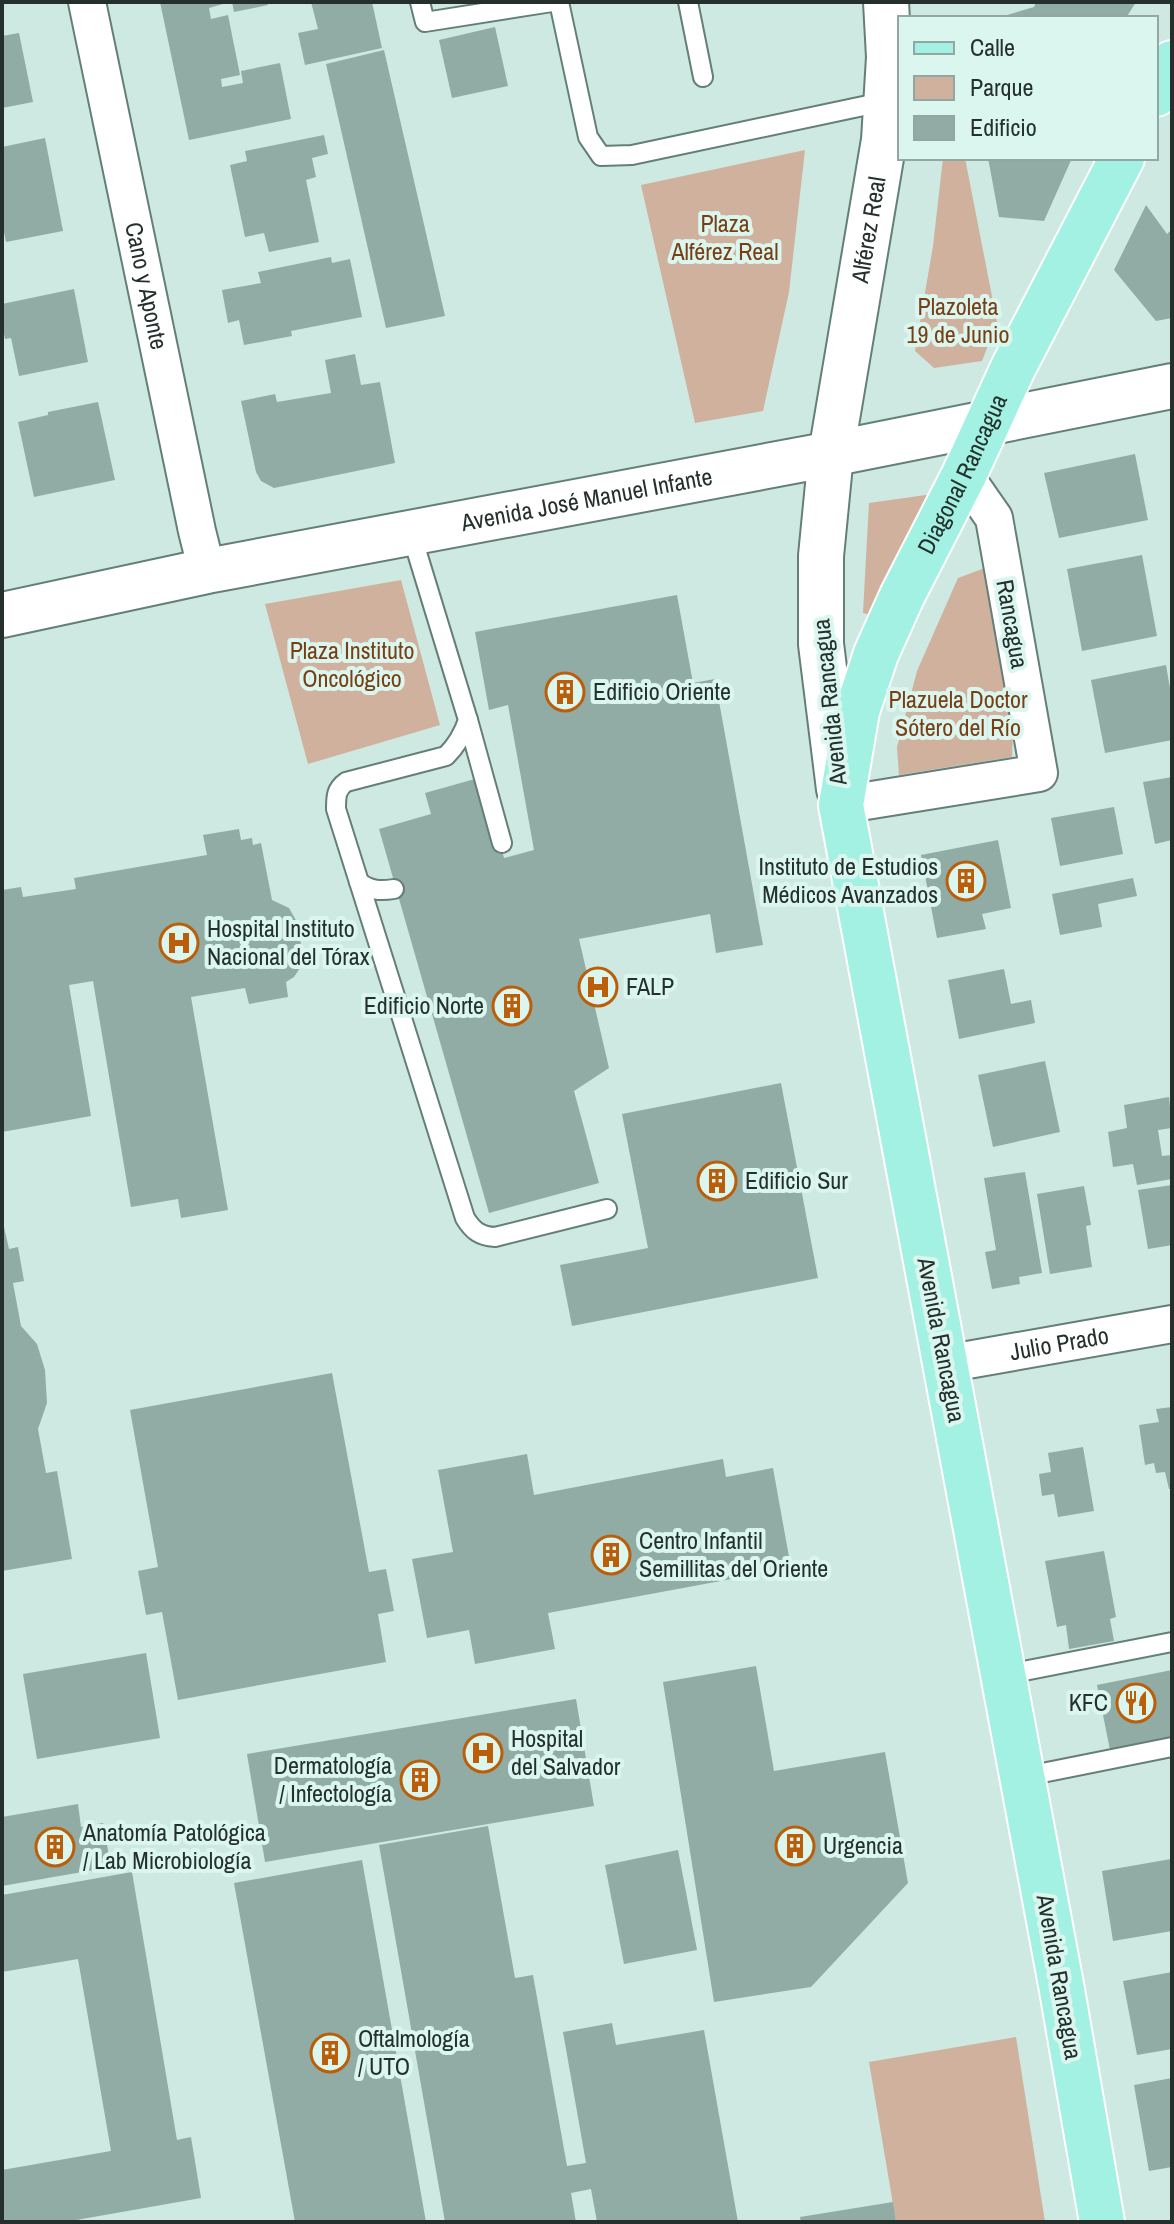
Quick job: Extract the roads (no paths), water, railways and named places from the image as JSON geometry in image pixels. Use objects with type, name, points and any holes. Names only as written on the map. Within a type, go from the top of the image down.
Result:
[{"type":"main road","points":[[1158,90],[1172,63]]},
{"type":"main road","name":"Diagonal Rancagua","points":[[841,805],[857,711],[876,654],[1013,368],[1121,160]]},
{"type":"main road","name":"Avenida Rancagua","points":[[841,805],[1102,2222]]},
{"type":"street","name":"Cano y Aponte","points":[[87,2],[207,571]]},
{"type":"street","name":"Alférez Real","points":[[831,454],[884,140],[889,57],[886,2]]},
{"type":"street","name":"Avenida José Manuel Infante","points":[[2,615],[207,571],[831,454],[1172,386]]},
{"type":"street","name":"Avenida Rancagua","points":[[831,454],[821,556],[821,644],[841,805]]},
{"type":"street","name":"Rancagua","points":[[841,805],[1039,773],[994,518],[964,475]]},
{"type":"street","name":"Julio Prado","points":[[945,1364],[1172,1324]]},
{"type":"lane","points":[[420,2],[425,22],[552,2]]},
{"type":"lane","points":[[559,2],[588,137],[601,156],[632,155],[887,101]]},
{"type":"lane","points":[[688,2],[703,77]]},
{"type":"lane","points":[[411,533],[502,843]]},
{"type":"lane","points":[[468,720],[456,746],[446,756],[346,782],[339,787],[336,809],[465,1218],[472,1230],[495,1237],[607,1209]]},
{"type":"lane","points":[[359,882],[373,890],[394,889]]},
{"type":"lane","points":[[1003,1675],[1172,1642]]},
{"type":"lane","points":[[1022,1777],[1172,1747]]},
{"type":"place","name":"Edificio Oriente","points":[[565,692]]},
{"type":"place","name":"Instituto de Estudios Médicos Avanzados","points":[[966,881]]},
{"type":"place","name":"Hospital Instituto Nacional del Tórax","points":[[179,943]]},
{"type":"place","name":"FALP","points":[[598,987]]},
{"type":"place","name":"Edificio Norte","points":[[512,1006]]},
{"type":"place","name":"Edificio Sur","points":[[717,1181]]},
{"type":"place","name":"Centro Infantil Semillitas del Oriente","points":[[611,1555]]},
{"type":"place","name":"KFC","points":[[1136,1703]]},
{"type":"place","name":"Hospital del Salvador","points":[[483,1753]]},
{"type":"place","name":"Dermatología / Infectología","points":[[420,1780]]},
{"type":"place","name":"Urgencia","points":[[795,1846]]},
{"type":"place","name":"Anatomía Patológica / Lab Microbiología","points":[[55,1847]]},
{"type":"place","name":"Oftalmología / UTO","points":[[330,2053]]},
{"type":"park label","name":"Plaza Alférez Real","points":[[725,238]]},
{"type":"park label","name":"Plazoleta 19 de Junio","points":[[958,321]]},
{"type":"park label","name":"Plaza Instituto Oncológico","points":[[352,665]]},
{"type":"park label","name":"Plazuela Doctor Sótero del Río","points":[[958,714]]}]
